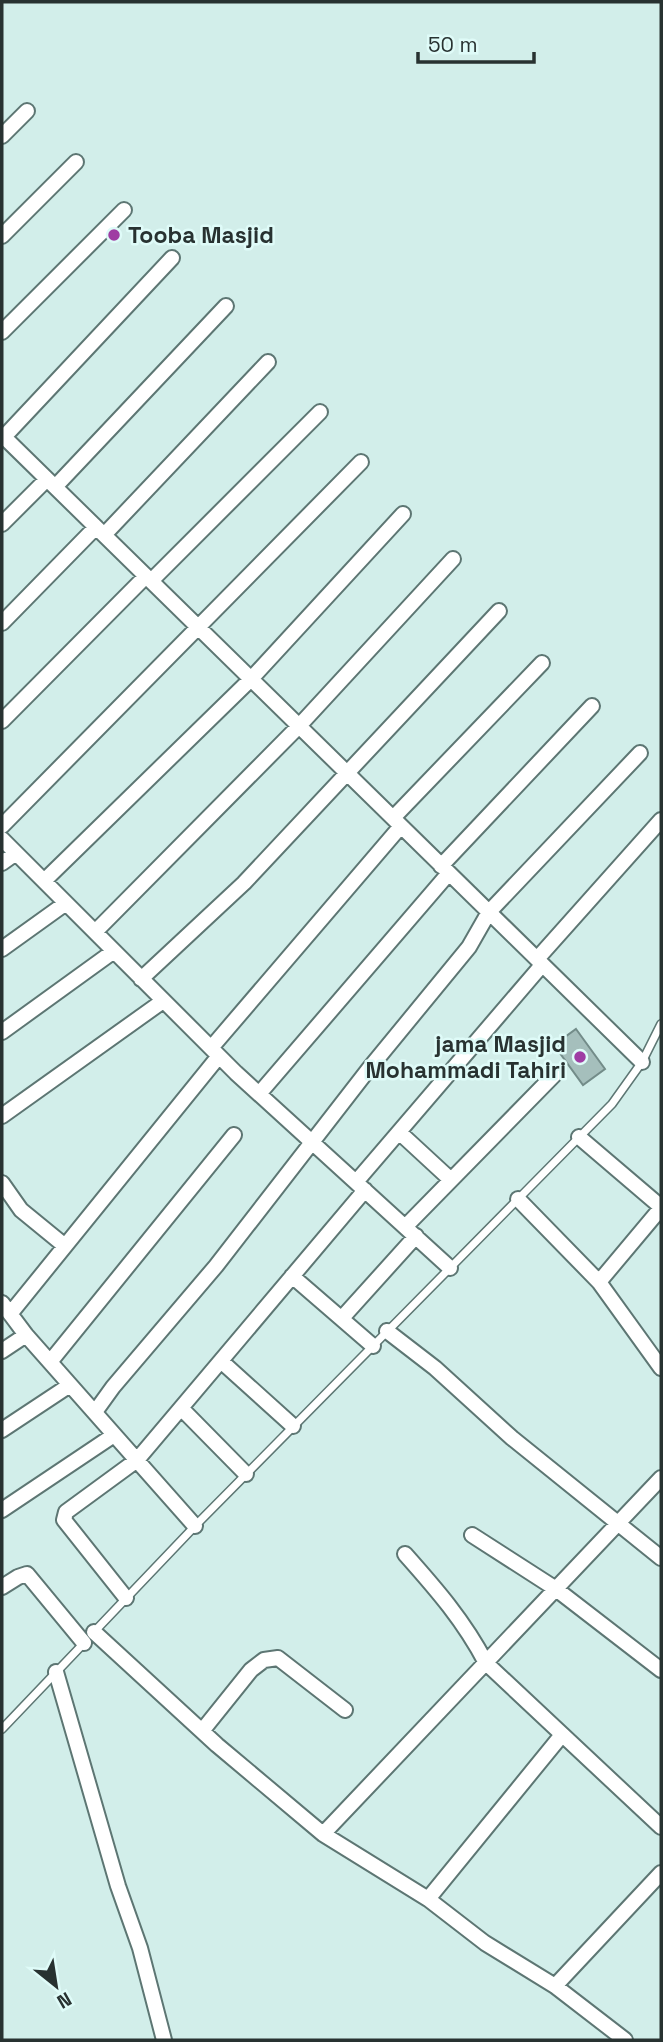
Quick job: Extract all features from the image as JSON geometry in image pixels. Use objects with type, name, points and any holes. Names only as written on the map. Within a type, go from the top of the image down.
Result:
[{"type":"street","points":[[2,136],[27,111]]},
{"type":"street","points":[[2,236],[76,162]]},
{"type":"street","points":[[2,332],[124,210]]},
{"type":"street","points":[[172,258],[3,436],[642,1062]]},
{"type":"street","points":[[2,524],[51,483],[226,306]]},
{"type":"street","points":[[2,624],[100,531],[268,362]]},
{"type":"street","points":[[2,722],[320,412]]},
{"type":"street","points":[[2,827],[361,462]]},
{"type":"street","points":[[44,881],[251,679],[403,514]]},
{"type":"street","points":[[95,932],[299,726],[453,559]]},
{"type":"street","points":[[141,979],[244,883],[499,611]]},
{"type":"street","points":[[195,1526],[26,1335],[6,1308],[65,1246],[397,822],[542,663]]},
{"type":"street","points":[[259,1094],[445,869],[592,706]]},
{"type":"street","points":[[95,1412],[216,1266],[368,1070],[469,947],[489,912],[640,752]]},
{"type":"street","points":[[126,1598],[63,1516],[137,1460],[292,1276],[399,1132],[539,962],[661,820]]},
{"type":"street","points":[[2,839],[215,1052],[450,1268]]},
{"type":"street","points":[[2,863],[16,853]]},
{"type":"street","points":[[2,949],[66,903]]},
{"type":"street","points":[[2,1032],[114,951]]},
{"type":"street","points":[[2,1116],[163,1000]]},
{"type":"street","points":[[342,1318],[451,1180],[554,1075]]},
{"type":"street","points":[[399,1132],[451,1180]]},
{"type":"street","points":[[50,1362],[234,1135]]},
{"type":"street","points":[[579,1137],[661,1208],[599,1282]]},
{"type":"street","points":[[2,1183],[21,1210],[65,1246]]},
{"type":"street","points":[[518,1199],[599,1282],[661,1368]]},
{"type":"street","points":[[292,1276],[373,1346]]},
{"type":"street","points":[[387,1331],[435,1368],[512,1438],[661,1558]]},
{"type":"street","points":[[2,1351],[26,1335]]},
{"type":"street","points":[[221,1360],[293,1426]]},
{"type":"street","points":[[2,1430],[70,1385]]},
{"type":"street","points":[[181,1408],[246,1474]]},
{"type":"street","points":[[2,1510],[114,1435]]},
{"type":"street","points":[[323,1834],[661,1478]]},
{"type":"street","points":[[472,1535],[556,1589],[661,1670]]},
{"type":"street","points":[[405,1554],[444,1597],[468,1630],[486,1663],[661,1828]]},
{"type":"street","points":[[2,1587],[27,1574],[89,1637],[323,1834],[428,1899],[485,1943],[555,1986],[625,2040]]},
{"type":"street","points":[[202,1731],[251,1670],[264,1660],[278,1658],[345,1710]]},
{"type":"street","points":[[56,1672],[118,1886],[140,1948],[164,2040]]},
{"type":"street","points":[[428,1899],[561,1736]]},
{"type":"street","points":[[555,1986],[661,1873]]},
{"type":"lane","points":[[2,1729],[195,1526],[612,1104],[642,1062],[661,1024]]},
{"type":"building","name":"jama Masjid Mohammadi Tahiri","points":[[576,1029],[605,1069],[583,1085],[554,1045]]},
{"type":"place","name":"Tooba Masjid","points":[[114,235]]},
{"type":"place","name":"jama Masjid Mohammadi Tahiri","points":[[580,1057]]}]
